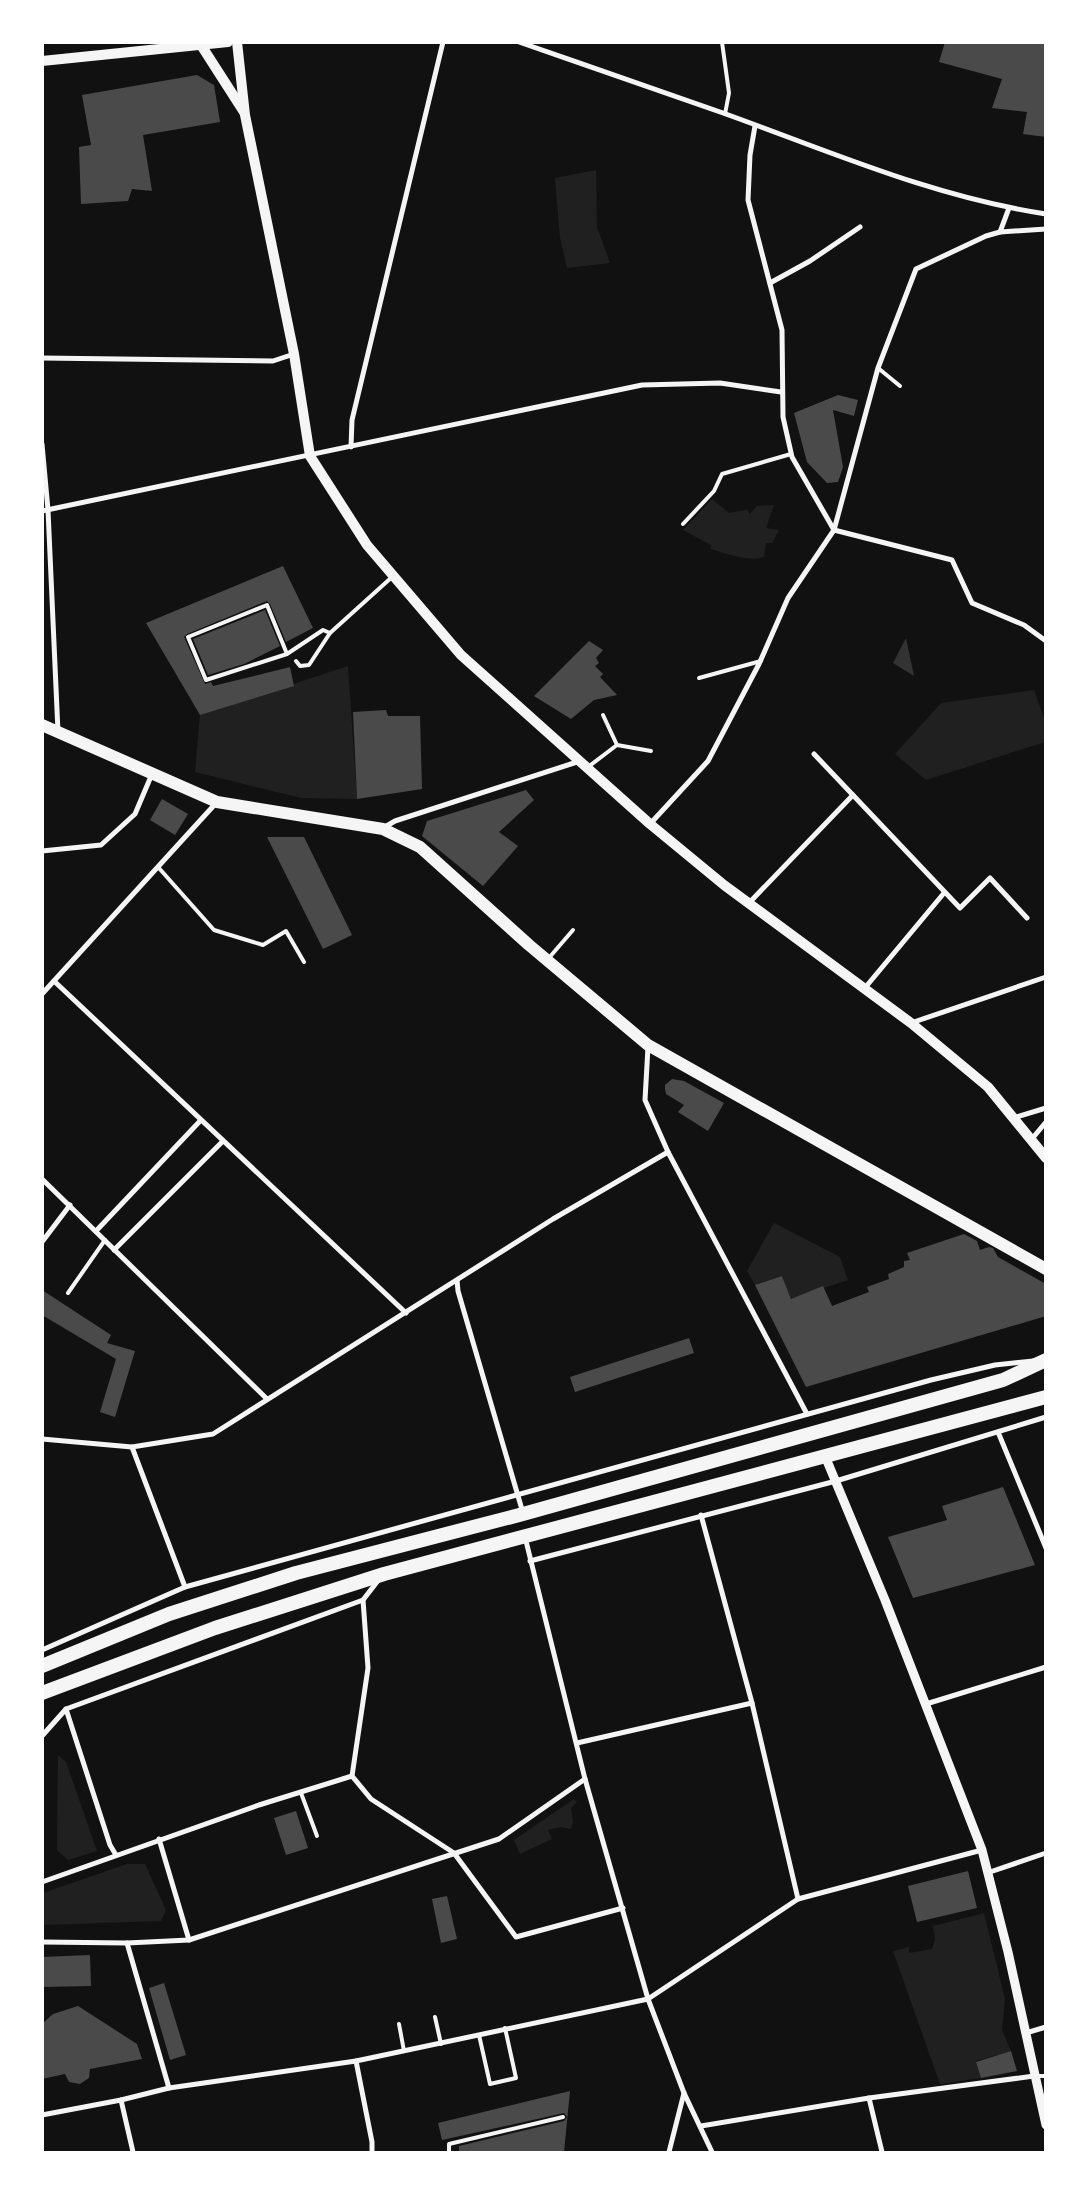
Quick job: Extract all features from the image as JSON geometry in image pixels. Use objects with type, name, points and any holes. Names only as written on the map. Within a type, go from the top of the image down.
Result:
[{"type":"highway","points":[[42,1666],[169,1614],[296,1573],[523,1514],[1003,1380],[1046,1360]]},
{"type":"highway","points":[[42,1693],[214,1628],[384,1574],[1046,1397]]},
{"type":"main road","points":[[42,61],[228,42]]},
{"type":"main road","points":[[236,42],[246,116],[294,354],[310,456],[367,545],[461,655],[650,824],[724,886],[911,1023],[988,1087],[1046,1158]]},
{"type":"main road","points":[[200,45],[246,116]]},
{"type":"main road","points":[[42,725],[217,802],[382,829],[420,847],[648,1045],[1046,1269]]},
{"type":"street","points":[[351,447],[352,420],[443,42]]},
{"type":"street","points":[[519,42],[725,114],[887,174],[1009,208],[1046,214]]},
{"type":"street","points":[[755,126],[750,155],[748,200],[782,330],[781,392],[783,417],[791,454],[834,530],[952,560],[972,604],[1024,625],[1046,641]]},
{"type":"street","points":[[1000,232],[1009,208]]},
{"type":"street","points":[[770,283],[810,261],[860,227]]},
{"type":"street","points":[[650,824],[708,761],[761,660],[788,598],[834,530],[878,368],[916,269],[986,236],[1000,232],[1046,229]]},
{"type":"street","points":[[42,358],[274,361],[294,354]]},
{"type":"street","points":[[45,511],[642,385],[720,383],[781,392]]},
{"type":"street","points":[[42,444],[58,732]]},
{"type":"street","points":[[814,754],[960,908],[990,878],[1027,918]]},
{"type":"street","points":[[382,829],[395,821],[584,764]]},
{"type":"street","points":[[42,851],[101,845],[135,814],[152,774]]},
{"type":"street","points":[[749,903],[853,795]]},
{"type":"street","points":[[42,994],[217,802]]},
{"type":"street","points":[[864,989],[944,892]]},
{"type":"street","points":[[911,1023],[1046,976]]},
{"type":"street","points":[[54,981],[406,1313]]},
{"type":"street","points":[[648,1045],[645,1100],[668,1152],[807,1414]]},
{"type":"street","points":[[1013,1118],[1046,1108]]},
{"type":"street","points":[[96,1231],[200,1120]]},
{"type":"street","points":[[1031,1140],[1046,1122]]},
{"type":"street","points":[[114,1250],[223,1141]]},
{"type":"street","points":[[42,1439],[132,1447],[213,1434],[553,1219],[668,1152]]},
{"type":"street","points":[[42,1179],[267,1399]]},
{"type":"street","points":[[42,1242],[70,1205]]},
{"type":"street","points":[[457,1280],[458,1291],[523,1514]]},
{"type":"street","points":[[42,1650],[185,1587],[807,1414],[996,1365],[1046,1360]]},
{"type":"street","points":[[530,1561],[836,1481],[1046,1417]]},
{"type":"street","points":[[998,1432],[1046,1548]]},
{"type":"street","points":[[132,1447],[185,1587]]},
{"type":"street","points":[[825,1456],[926,1704],[990,1872],[1046,2125]]},
{"type":"street","points":[[701,1515],[752,1702],[798,1899]]},
{"type":"street","points":[[525,1536],[585,1779],[648,1999],[684,2093],[712,2152]]},
{"type":"street","points":[[42,1736],[66,1710],[363,1600],[384,1574]]},
{"type":"street","points":[[363,1600],[368,1668],[352,1776],[371,1799],[454,1853],[516,1937],[623,1908]]},
{"type":"street","points":[[926,1704],[1046,1667]]},
{"type":"street","points":[[577,1743],[752,1702]]},
{"type":"street","points":[[66,1710],[110,1845],[116,1855]]},
{"type":"street","points":[[42,1882],[160,1839],[352,1776]]},
{"type":"street","points":[[42,1942],[127,1943],[190,1940],[499,1839],[585,1779]]},
{"type":"street","points":[[160,1839],[190,1940]]},
{"type":"street","points":[[42,2115],[121,2100],[169,2088],[356,2061],[441,2044],[504,2028],[648,1999],[798,1899],[982,1850]]},
{"type":"street","points":[[990,1872],[1046,1854]]},
{"type":"street","points":[[127,1943],[169,2088]]},
{"type":"street","points":[[1026,2033],[1046,2026]]},
{"type":"street","points":[[356,2061],[372,2142],[372,2152]]},
{"type":"street","points":[[701,2126],[869,2098],[1034,2076]]},
{"type":"street","points":[[669,2152],[684,2093]]},
{"type":"street","points":[[869,2098],[882,2152]]},
{"type":"street","points":[[121,2100],[133,2152]]},
{"type":"lane","points":[[722,42],[729,92],[725,114]]},
{"type":"lane","points":[[878,368],[900,386]]},
{"type":"lane","points":[[684,524],[714,492],[722,474],[791,454]]},
{"type":"lane","points":[[296,661],[300,666],[309,665],[330,633],[394,576]]},
{"type":"lane","points":[[288,654],[267,604],[188,637],[206,680],[288,654],[323,630],[330,633]]},
{"type":"lane","points":[[699,678],[761,660]]},
{"type":"lane","points":[[603,715],[617,745]]},
{"type":"lane","points":[[584,764],[617,745],[651,751]]},
{"type":"lane","points":[[158,867],[214,930],[264,945],[286,931],[304,962]]},
{"type":"lane","points":[[548,959],[573,930]]},
{"type":"lane","points":[[68,1293],[105,1240]]},
{"type":"lane","points":[[301,1793],[317,1836]]},
{"type":"lane","points":[[435,2017],[441,2044]]},
{"type":"lane","points":[[400,2024],[404,2051]]},
{"type":"lane","points":[[478,2035],[490,2084],[516,2078],[504,2028]]},
{"type":"lane","points":[[1034,2076],[1046,2076]]},
{"type":"lane","points":[[449,2152],[449,2144],[563,2117]]},
{"type":"shaded area","points":[[596,170],[597,227],[610,263],[567,268],[560,238],[555,178]]},
{"type":"shaded area","points":[[712,499],[729,513],[747,510],[750,514],[757,506],[774,505],[766,528],[779,530],[772,543],[766,543],[764,557],[744,558],[711,549],[711,545],[683,530]]},
{"type":"shaded area","points":[[906,638],[914,676],[893,663]]},
{"type":"shaded area","points":[[348,666],[357,799],[301,798],[195,772],[200,715]]},
{"type":"shaded area","points":[[1034,690],[1045,721],[1045,742],[926,780],[895,754],[941,703]]},
{"type":"shaded area","points":[[774,1223],[840,1257],[848,1280],[791,1299],[782,1276],[755,1285],[747,1271]]},
{"type":"shaded area","points":[[58,1755],[66,1762],[97,1851],[68,1860],[57,1850]]},
{"type":"shaded area","points":[[574,1799],[577,1802],[571,1808],[573,1822],[571,1829],[561,1827],[548,1830],[552,1839],[520,1854],[514,1840]]},
{"type":"shaded area","points":[[127,1864],[145,1864],[166,1910],[161,1921],[43,1925],[43,1893]]},
{"type":"shaded area","points":[[984,1913],[1005,1999],[1002,2030],[1011,2051],[976,2061],[981,2078],[940,2084],[893,1951],[909,1947],[909,1953],[932,1949],[935,1939],[933,1926]]},
{"type":"building","points":[[945,42],[1046,42],[1046,137],[1023,134],[1027,112],[992,108],[1002,79],[939,62]]},
{"type":"building","points":[[197,75],[214,85],[220,122],[143,135],[152,191],[132,189],[128,201],[81,204],[79,147],[91,145],[82,95]]},
{"type":"building","points":[[838,395],[858,400],[854,416],[833,410],[843,467],[838,482],[827,483],[807,462],[794,413]]},
{"type":"building","points":[[283,566],[313,628],[286,642],[267,601],[187,634],[184,637],[205,684],[211,682],[213,686],[290,667],[294,686],[200,715],[146,623]]},
{"type":"building","points":[[265,610],[280,646],[244,664],[208,675],[193,639]]},
{"type":"building","points":[[589,641],[603,650],[596,658],[599,663],[595,666],[603,674],[600,677],[617,695],[594,700],[571,719],[534,696]]},
{"type":"building","points":[[386,710],[388,716],[420,716],[422,789],[357,799],[353,712]]},
{"type":"building","points":[[526,790],[534,800],[499,832],[518,846],[483,886],[422,836],[427,821]]},
{"type":"building","points":[[162,799],[188,814],[175,835],[150,820]]},
{"type":"building","points":[[267,837],[304,837],[352,935],[323,949]]},
{"type":"building","points":[[672,1079],[684,1081],[724,1103],[708,1131],[678,1112],[684,1105],[666,1094],[665,1089],[665,1085]]},
{"type":"building","points":[[964,1234],[977,1241],[980,1250],[989,1247],[993,1248],[998,1257],[1046,1284],[1046,1316],[806,1387],[755,1285],[782,1276],[791,1299],[823,1286],[832,1306],[869,1292],[867,1287],[889,1279],[888,1274],[904,1267],[904,1261],[910,1260],[907,1253]]},
{"type":"building","points":[[42,1290],[111,1335],[107,1343],[135,1351],[115,1417],[100,1412],[116,1359],[42,1315]]},
{"type":"building","points":[[689,1338],[694,1353],[575,1392],[570,1377]]},
{"type":"building","points":[[1003,1487],[1035,1565],[913,1598],[888,1537],[947,1520],[942,1506]]},
{"type":"building","points":[[296,1811],[308,1848],[286,1855],[274,1818]]},
{"type":"building","points":[[968,1871],[977,1908],[917,1922],[908,1886]]},
{"type":"building","points":[[447,1896],[457,1939],[441,1943],[432,1899]]},
{"type":"building","points":[[90,1955],[91,1986],[42,1987],[42,1957]]},
{"type":"building","points":[[164,1983],[186,2055],[170,2060],[149,1988]]},
{"type":"building","points":[[78,2006],[137,2044],[142,2059],[90,2069],[89,2078],[80,2084],[69,2082],[65,2074],[42,2079],[42,2024],[53,2014]]},
{"type":"building","points":[[1011,2051],[1017,2071],[981,2078],[976,2062]]},
{"type":"building","points":[[570,2091],[564,2152],[459,2152],[459,2146],[564,2121],[567,2117],[564,2113],[442,2140],[438,2123]]}]
